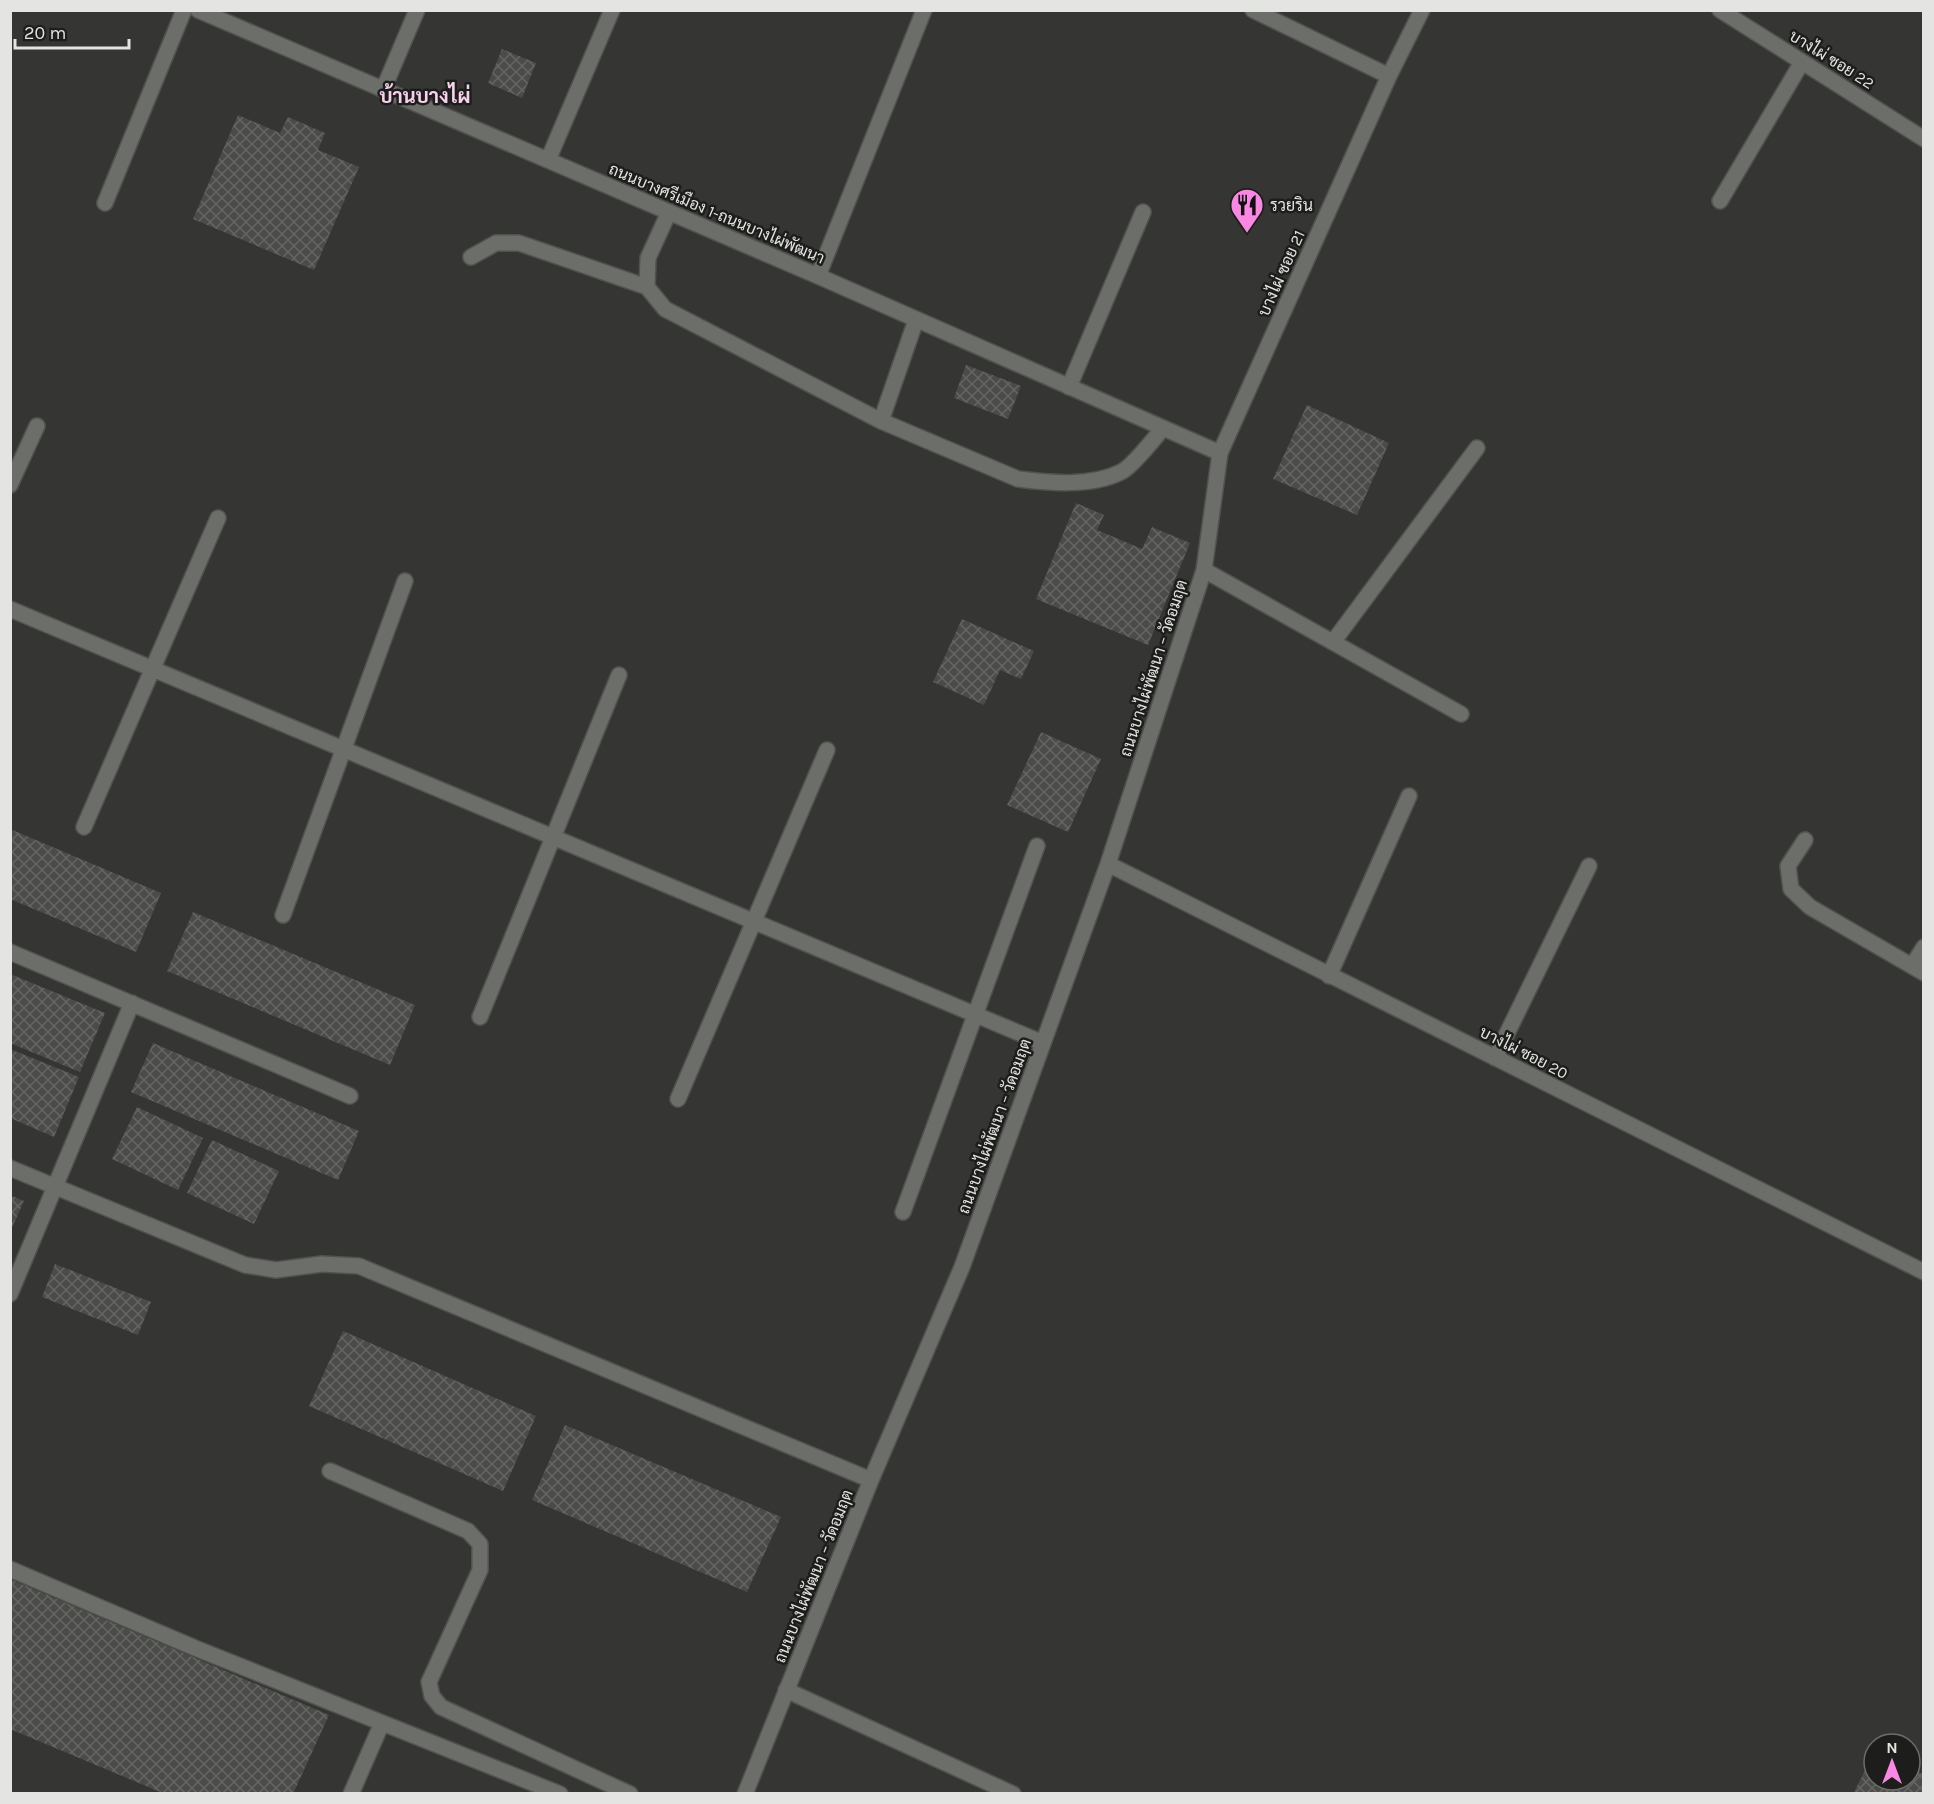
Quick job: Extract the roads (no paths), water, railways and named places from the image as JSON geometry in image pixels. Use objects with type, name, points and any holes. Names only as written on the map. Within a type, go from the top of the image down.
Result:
[{"type":"street","points":[[105,203],[184,10]]},
{"type":"street","name":"ถนนบางศรีเมือง 1-ถนนบางไผ่พัฒนา","points":[[198,10],[818,276],[1220,453]]},
{"type":"street","points":[[383,90],[417,10]]},
{"type":"street","points":[[548,160],[612,10]]},
{"type":"street","points":[[818,276],[924,10]]},
{"type":"street","points":[[1253,10],[1389,76]]},
{"type":"street","name":"บางไผ่ ซอย 21","points":[[1220,453],[1389,76],[1422,10]]},
{"type":"street","name":"บางไผ่ ซอย 22","points":[[1720,10],[1923,139]]},
{"type":"street","points":[[1720,201],[1802,62]]},
{"type":"street","points":[[648,287],[648,258],[669,212]]},
{"type":"street","points":[[1069,387],[1143,212]]},
{"type":"street","points":[[471,257],[496,243],[519,243],[648,287],[665,309],[881,421],[1018,479],[1039,482],[1096,481],[1123,472],[1163,428]]},
{"type":"street","points":[[881,421],[916,320]]},
{"type":"street","points":[[10,485],[37,426]]},
{"type":"street","points":[[1333,642],[1477,448]]},
{"type":"street","name":"ถนนบางไผ่พัฒนา – วัดอมฤต","points":[[745,1794],[871,1480],[962,1267],[1108,864],[1204,570],[1220,453]]},
{"type":"street","points":[[84,827],[218,519]]},
{"type":"street","points":[[1204,570],[1461,714]]},
{"type":"street","points":[[283,915],[405,581]]},
{"type":"street","points":[[10,609],[1043,1043]]},
{"type":"street","points":[[480,1017],[619,675]]},
{"type":"street","points":[[678,1099],[827,750]]},
{"type":"street","points":[[1329,976],[1409,796]]},
{"type":"street","points":[[1805,840],[1788,866],[1791,889],[1810,907],[1918,969],[1923,947]]},
{"type":"street","points":[[903,1212],[1037,846]]},
{"type":"street","name":"บางไผ่ ซอย 20","points":[[1108,864],[1923,1272]]},
{"type":"street","points":[[1495,1058],[1589,866]]},
{"type":"street","points":[[10,952],[350,1096]]},
{"type":"street","points":[[10,1294],[132,1003]]},
{"type":"street","points":[[10,1168],[245,1265],[276,1270],[322,1263],[359,1266],[871,1480]]},
{"type":"street","points":[[330,1471],[468,1531],[480,1544],[480,1570],[429,1682],[432,1696],[441,1707],[630,1794]]},
{"type":"street","points":[[10,1569],[195,1648],[560,1794]]},
{"type":"street","points":[[786,1690],[1013,1794]]},
{"type":"street","points":[[351,1794],[382,1723]]},
{"type":"place","name":"รวยริน","points":[[1247,234]]},
{"type":"district","name":"บ้านบางไผ่","points":[[425,96]]}]
